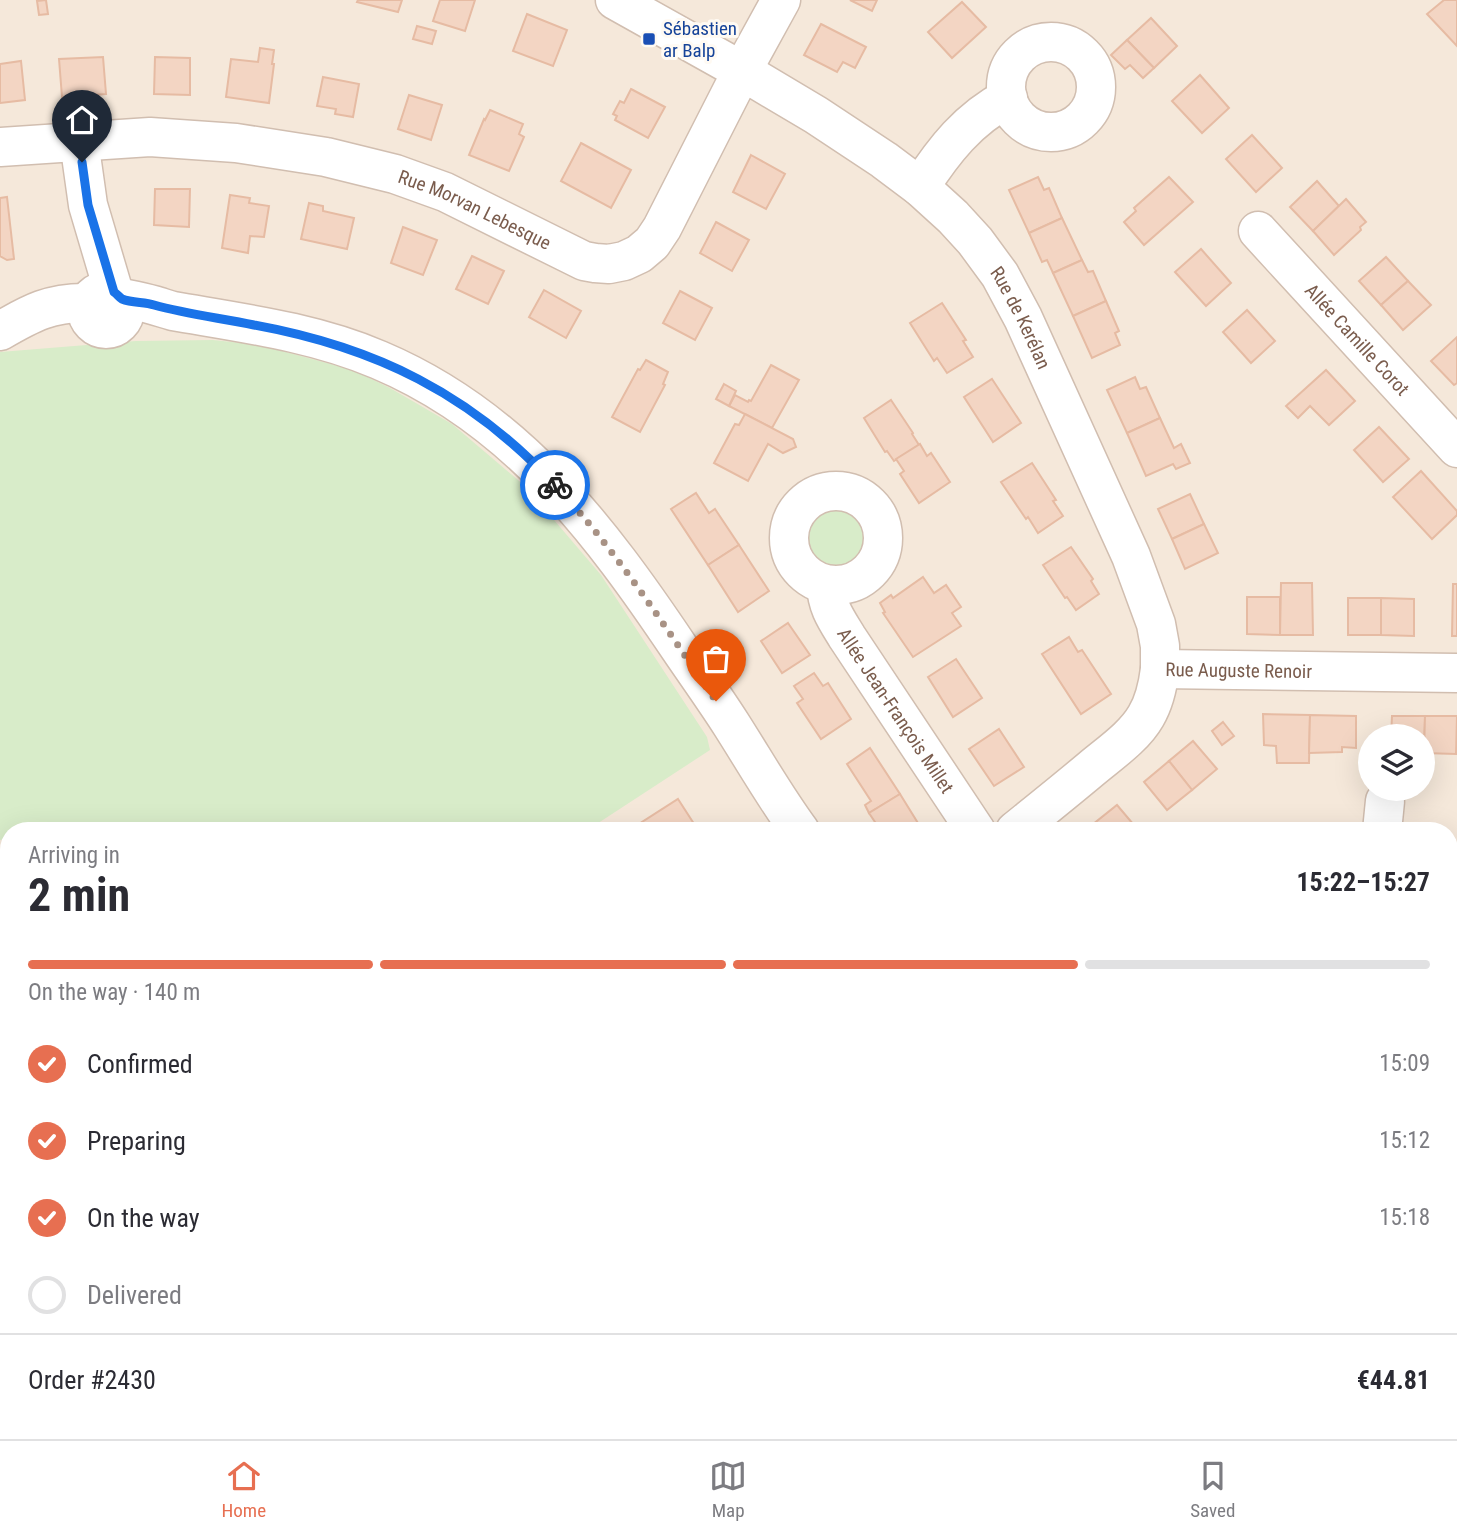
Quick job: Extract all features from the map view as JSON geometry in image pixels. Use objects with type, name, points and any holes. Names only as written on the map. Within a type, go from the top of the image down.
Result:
[{"type":"street","name":"Rue de Kerélan","points":[[615,0],[742,71],[857,142],[920,187],[975,241],[1000,275],[1023,318],[1131,556],[1156,624],[1160,669]]},
{"type":"street","name":"Rue Morvan Lebesque","points":[[0,147],[139,137],[188,139],[264,147],[364,166],[418,181],[445,192],[584,261],[609,264],[639,254],[663,228],[781,0]]},
{"type":"street","points":[[920,187],[938,160],[972,122],[1008,98]]},
{"type":"street","points":[[79,141],[104,305]]},
{"type":"street","name":"Allée Camille Corot","points":[[1258,231],[1457,448]]},
{"type":"street","points":[[0,331],[104,305],[152,305],[258,325],[359,352],[380,360],[448,396],[502,435],[532,461],[593,527],[644,595],[794,822]]},
{"type":"street","name":"Allée Jean-François Millet","points":[[826,585],[829,607],[847,637],[970,822]]},
{"type":"street","name":"Rue Auguste Renoir","points":[[1026,822],[1133,733],[1146,717],[1154,700],[1160,669],[1457,673]]},
{"type":"shaded area","points":[[0,0],[1457,0],[1457,822],[0,822]]},
{"type":"green space","points":[[213,340],[260,345],[353,370],[452,424],[525,486],[601,575],[707,737],[710,750],[600,822],[0,822],[0,352],[136,341]]},
{"type":"green space","points":[[836,502],[856,508],[866,518],[872,538],[866,558],[856,568],[836,574],[816,568],[806,558],[800,538],[806,518],[816,508]]},
{"type":"building","points":[[46,0],[48,14],[39,15],[37,1]]},
{"type":"building","points":[[402,0],[398,12],[357,2]]},
{"type":"building","points":[[440,0],[475,0],[465,31],[433,21]]},
{"type":"building","points":[[850,0],[877,0],[872,11]]},
{"type":"building","points":[[1444,0],[1457,0],[1457,46],[1427,14]]},
{"type":"building","points":[[962,2],[986,27],[952,58],[928,32]]},
{"type":"building","points":[[527,14],[567,30],[553,66],[513,51]]},
{"type":"building","points":[[1151,18],[1177,46],[1154,68],[1127,40]]},
{"type":"building","points":[[821,24],[866,47],[855,68],[843,62],[837,72],[804,55]]},
{"type":"building","points":[[417,26],[436,31],[432,44],[413,39]]},
{"type":"building","points":[[1127,40],[1154,68],[1143,78],[1130,65],[1125,69],[1111,55]]},
{"type":"building","points":[[260,48],[274,50],[269,103],[226,97],[231,59],[258,62]]},
{"type":"building","points":[[103,57],[106,94],[62,97],[59,59]]},
{"type":"building","points":[[155,57],[190,58],[190,95],[154,94]]},
{"type":"building","points":[[21,61],[25,100],[0,103],[0,64]]},
{"type":"building","points":[[1200,75],[1229,108],[1202,133],[1172,101]]},
{"type":"building","points":[[323,77],[359,84],[353,117],[335,114],[336,109],[317,106]]},
{"type":"building","points":[[631,89],[665,107],[648,138],[615,120],[617,116],[613,114],[620,101],[624,103]]},
{"type":"building","points":[[409,95],[442,105],[431,140],[398,129]]},
{"type":"building","points":[[490,110],[523,124],[519,134],[524,137],[509,171],[469,155]]},
{"type":"building","points":[[1252,135],[1282,168],[1256,192],[1226,159]]},
{"type":"building","points":[[581,143],[631,170],[611,208],[561,181]]},
{"type":"building","points":[[751,155],[785,174],[766,209],[733,192]]},
{"type":"building","points":[[1038,177],[1044,190],[1049,188],[1062,218],[1029,233],[1009,190]]},
{"type":"building","points":[[1169,177],[1193,202],[1144,245],[1124,222],[1136,211],[1134,208]]},
{"type":"building","points":[[1317,181],[1339,206],[1313,231],[1290,207]]},
{"type":"building","points":[[155,189],[190,189],[189,227],[154,225]]},
{"type":"building","points":[[230,195],[250,198],[249,203],[269,206],[264,237],[250,236],[248,253],[222,248]]},
{"type":"building","points":[[7,197],[14,259],[7,260],[0,256],[0,198]]},
{"type":"building","points":[[1346,199],[1366,222],[1334,255],[1313,231]]},
{"type":"building","points":[[309,203],[323,206],[323,211],[354,218],[347,249],[301,239]]},
{"type":"building","points":[[1062,218],[1082,260],[1053,273],[1047,260],[1042,262],[1029,233]]},
{"type":"building","points":[[716,222],[749,240],[732,271],[700,253]]},
{"type":"building","points":[[403,227],[437,240],[423,275],[391,263]]},
{"type":"building","points":[[1201,249],[1231,283],[1206,306],[1175,272]]},
{"type":"building","points":[[472,256],[504,271],[488,304],[456,289]]},
{"type":"building","points":[[1386,257],[1408,281],[1381,305],[1359,281]]},
{"type":"building","points":[[1082,260],[1088,272],[1093,271],[1106,301],[1073,316],[1053,273]]},
{"type":"building","points":[[1408,281],[1431,305],[1403,330],[1381,305]]},
{"type":"building","points":[[544,290],[581,311],[566,338],[529,317]]},
{"type":"building","points":[[680,291],[712,308],[695,340],[663,323]]},
{"type":"building","points":[[1106,301],[1119,331],[1115,333],[1120,345],[1092,358],[1073,316]]},
{"type":"building","points":[[942,303],[966,340],[963,341],[973,357],[947,373],[937,358],[934,361],[910,323]]},
{"type":"building","points":[[1247,310],[1275,341],[1251,363],[1223,332]]},
{"type":"building","points":[[1457,337],[1457,383],[1454,385],[1431,361]]},
{"type":"building","points":[[646,360],[668,372],[663,384],[665,385],[640,432],[612,417],[638,369],[640,370]]},
{"type":"building","points":[[771,365],[799,380],[772,428],[729,406],[735,395],[751,401]]},
{"type":"building","points":[[1326,370],[1355,401],[1329,425],[1310,406],[1298,418],[1286,406]]},
{"type":"building","points":[[1135,377],[1140,389],[1146,387],[1160,418],[1127,433],[1107,390]]},
{"type":"building","points":[[992,379],[1021,423],[993,442],[964,397]]},
{"type":"building","points":[[724,384],[736,391],[729,406],[716,399]]},
{"type":"building","points":[[891,400],[919,445],[894,461],[887,451],[885,452],[864,418]]},
{"type":"building","points":[[745,414],[793,439],[796,447],[783,453],[768,444],[748,481],[714,463],[735,424],[739,425]]},
{"type":"building","points":[[1160,418],[1174,448],[1181,444],[1190,463],[1176,469],[1173,464],[1146,476],[1127,433]]},
{"type":"building","points":[[1379,427],[1409,459],[1383,482],[1354,450]]},
{"type":"building","points":[[920,444],[927,456],[931,453],[950,482],[919,503],[900,474],[904,471],[896,459]]},
{"type":"building","points":[[1032,463],[1063,516],[1038,533],[1001,482]]},
{"type":"building","points":[[1421,471],[1457,511],[1457,515],[1432,539],[1393,497]]},
{"type":"building","points":[[696,493],[709,513],[715,509],[739,545],[708,565],[671,509]]},
{"type":"building","points":[[1190,494],[1204,524],[1172,539],[1158,509]]},
{"type":"building","points":[[1204,524],[1218,553],[1185,569],[1172,539]]},
{"type":"building","points":[[739,545],[769,591],[738,612],[708,565]]},
{"type":"building","points":[[1071,547],[1093,579],[1091,581],[1099,594],[1076,610],[1043,565]]},
{"type":"building","points":[[923,577],[934,593],[946,585],[961,607],[952,613],[961,626],[913,657],[883,613],[885,612],[880,603],[891,595],[893,598]]},
{"type":"building","points":[[1281,583],[1312,583],[1313,635],[1280,635]]},
{"type":"building","points":[[1453,584],[1457,584],[1457,636],[1452,636]]},
{"type":"building","points":[[1247,597],[1280,597],[1280,635],[1247,634]]},
{"type":"building","points":[[1348,598],[1381,598],[1381,635],[1348,635]]},
{"type":"building","points":[[1381,598],[1414,599],[1414,636],[1381,635]]},
{"type":"building","points":[[788,623],[810,655],[782,673],[761,641]]},
{"type":"building","points":[[1069,637],[1078,652],[1082,650],[1111,694],[1081,714],[1042,654]]},
{"type":"building","points":[[956,659],[982,698],[953,717],[928,677]]},
{"type":"building","points":[[814,673],[823,686],[828,683],[851,719],[821,739],[797,703],[803,699],[794,686]]},
{"type":"building","points":[[1263,714],[1310,715],[1309,763],[1277,763],[1276,746],[1264,745]]},
{"type":"building","points":[[1310,715],[1356,716],[1356,748],[1342,747],[1342,752],[1309,753]]},
{"type":"building","points":[[1392,716],[1425,716],[1425,724],[1392,724]]},
{"type":"building","points":[[1425,716],[1457,716],[1456,754],[1435,753],[1435,724],[1425,724]]},
{"type":"building","points":[[1223,722],[1234,736],[1222,745],[1212,731]]},
{"type":"building","points":[[999,729],[1024,767],[994,786],[969,749]]},
{"type":"building","points":[[1193,741],[1217,769],[1192,790],[1169,761]]},
{"type":"building","points":[[870,748],[900,794],[869,813],[865,805],[871,801],[847,764]]},
{"type":"building","points":[[1169,761],[1192,790],[1167,810],[1144,782]]},
{"type":"building","points":[[900,794],[917,822],[875,822],[869,813]]},
{"type":"building","points":[[678,799],[693,822],[642,822]]},
{"type":"building","points":[[1117,805],[1131,822],[1096,822]]},
{"type":"way so far","points":[[555,485],[593,527],[636,584],[716,701]]},
{"type":"place","name":"Sébastien ar Balp","points":[[649,39]]},
{"type":"route","points":[[82,162],[88,205],[114,292],[122,298],[169,310],[258,325],[304,336],[380,360],[473,412],[532,461],[555,485]]}]
